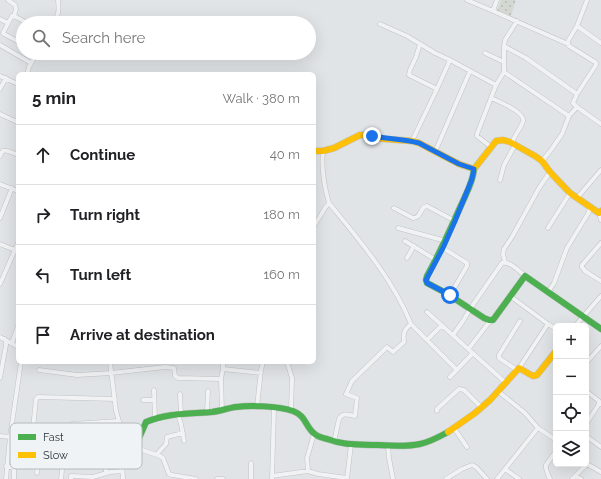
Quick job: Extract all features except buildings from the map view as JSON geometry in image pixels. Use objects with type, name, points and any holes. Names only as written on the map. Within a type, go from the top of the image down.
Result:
[{"type":"street","points":[[8,0],[15,5],[16,9],[14,16],[12,16],[1,32],[16,40]]},
{"type":"street","points":[[57,16],[59,10],[58,0]]},
{"type":"street","points":[[467,0],[568,44],[601,66]]},
{"type":"street","points":[[493,11],[497,0]]},
{"type":"street","points":[[568,44],[587,0]]},
{"type":"street","points":[[0,19],[8,23]]},
{"type":"street","points":[[491,147],[477,136],[477,134],[496,85],[504,72],[505,40],[517,21]]},
{"type":"street","points":[[380,24],[407,36],[435,53],[496,85]]},
{"type":"street","points":[[577,26],[601,43]]},
{"type":"street","points":[[420,44],[409,75],[437,89]]},
{"type":"street","points":[[0,45],[16,54]]},
{"type":"street","points":[[504,46],[526,58],[577,94]]},
{"type":"street","points":[[485,53],[504,62]]},
{"type":"street","points":[[26,60],[31,63]]},
{"type":"street","points":[[28,72],[32,60]]},
{"type":"street","points":[[412,141],[450,60]]},
{"type":"street","points":[[596,63],[595,67],[577,94],[574,103],[577,107],[601,124]]},
{"type":"street","points":[[435,152],[470,71]]},
{"type":"street","points":[[504,72],[569,116]]},
{"type":"street","points":[[0,76],[16,83]]},
{"type":"street","points":[[0,89],[6,78]]},
{"type":"street","points":[[491,98],[507,105],[523,116],[523,121],[513,139],[513,144],[504,165],[500,180]]},
{"type":"street","points":[[542,161],[562,134],[569,116],[577,107]]},
{"type":"street","points":[[0,114],[16,121]]},
{"type":"street","points":[[316,151],[323,151],[341,145],[360,135],[365,135],[419,143],[459,164],[474,169]]},
{"type":"street","points":[[490,321],[450,295],[427,283],[426,280],[455,221],[472,179],[474,169],[496,141],[503,140],[513,144],[542,161],[550,172],[570,193],[600,215]]},
{"type":"street","points":[[0,156],[2,150],[16,154]]},
{"type":"street","points":[[323,151],[321,162],[329,203],[374,260],[397,294],[405,308],[411,324],[457,370]]},
{"type":"street","points":[[578,198],[600,170]]},
{"type":"street","points":[[505,262],[503,254],[504,249],[538,188],[550,172]]},
{"type":"street","points":[[0,184],[16,190]]},
{"type":"street","points":[[0,217],[12,188]]},
{"type":"street","points":[[548,228],[570,193]]},
{"type":"street","points":[[316,223],[329,203]]},
{"type":"street","points":[[394,208],[413,218],[416,218],[424,207],[427,206],[455,221]]},
{"type":"street","points":[[548,292],[554,283],[567,248],[589,212],[590,207]]},
{"type":"street","points":[[398,228],[446,241]]},
{"type":"street","points":[[405,241],[436,260]]},
{"type":"street","points":[[601,243],[582,265],[585,271],[601,281]]},
{"type":"street","points":[[0,244],[15,250],[2,273],[0,284]]},
{"type":"street","points":[[407,258],[414,246]]},
{"type":"street","points":[[443,248],[467,263],[467,266],[450,295]]},
{"type":"street","points":[[505,262],[509,263],[525,276],[601,329]]},
{"type":"street","points":[[453,335],[502,263],[505,262]]},
{"type":"street","points":[[470,347],[490,321],[493,320],[525,276]]},
{"type":"street","points":[[510,296],[553,327]]},
{"type":"street","points":[[577,323],[600,298]]},
{"type":"street","points":[[427,312],[506,382]]},
{"type":"street","points":[[520,321],[498,355],[499,358],[518,369],[535,376],[553,355]]},
{"type":"street","points":[[334,442],[340,417],[345,414],[355,416],[357,398],[346,394],[352,381],[386,347],[392,352],[404,342],[403,335],[405,329],[411,324]]},
{"type":"street","points":[[142,431],[146,422],[155,418],[222,410],[239,406],[274,408],[297,412],[303,417],[314,434],[334,442],[351,446],[412,445],[429,442],[454,428],[482,408],[499,392],[518,369],[548,324]]},
{"type":"street","points":[[427,340],[442,325]]},
{"type":"street","points":[[12,343],[16,332]]},
{"type":"street","points":[[0,336],[16,346]]},
{"type":"street","points":[[0,378],[6,345],[5,339]]},
{"type":"street","points":[[589,360],[601,346]]},
{"type":"street","points":[[450,377],[473,353]]},
{"type":"street","points":[[12,423],[21,364]]},
{"type":"street","points":[[88,423],[119,421],[110,364]]},
{"type":"street","points":[[174,364],[175,376],[178,378],[221,379]]},
{"type":"street","points":[[222,410],[221,379],[223,364]]},
{"type":"street","points":[[257,407],[263,364]]},
{"type":"street","points":[[288,364],[292,378],[290,410]]},
{"type":"street","points":[[39,370],[77,375],[165,367],[174,368]]},
{"type":"street","points":[[223,369],[261,372]]},
{"type":"street","points":[[437,410],[459,389],[464,390],[482,408]]},
{"type":"street","points":[[154,390],[155,418]]},
{"type":"street","points":[[207,412],[208,391]]},
{"type":"street","points":[[499,392],[524,413],[538,428],[553,438]]},
{"type":"street","points":[[589,393],[599,401],[600,404],[589,420]]},
{"type":"street","points":[[180,394],[179,414],[184,441]]},
{"type":"street","points":[[34,423],[36,399],[38,397],[115,399]]},
{"type":"street","points":[[143,400],[154,400]]},
{"type":"street","points":[[274,408],[272,477],[308,471],[347,479],[351,446]]},
{"type":"street","points":[[454,428],[467,447]]},
{"type":"street","points":[[497,479],[538,428]]},
{"type":"street","points":[[158,454],[166,444],[167,437],[183,433]]},
{"type":"street","points":[[308,471],[307,458],[314,434]]},
{"type":"street","points":[[0,436],[10,437],[6,466],[6,479]]},
{"type":"street","points":[[589,438],[601,447]]},
{"type":"street","points":[[388,446],[393,479]]},
{"type":"street","points":[[142,450],[158,454],[163,458],[169,474],[196,479]]},
{"type":"street","points":[[550,479],[547,473],[546,465],[553,454]]},
{"type":"street","points":[[251,463],[251,479]]},
{"type":"street","points":[[581,479],[574,477],[587,464],[601,472]]},
{"type":"street","points":[[446,479],[462,469],[472,465],[476,467],[487,479]]},
{"type":"street","points":[[6,466],[10,467]]},
{"type":"street","points":[[37,469],[37,473]]},
{"type":"street","points":[[62,479],[63,469]]},
{"type":"street","points":[[505,469],[519,479]]},
{"type":"street","points":[[71,479],[71,476],[93,477],[106,473],[122,471],[123,479]]},
{"type":"street","points":[[217,479],[223,479]]},
{"type":"shaded area","points":[[501,0],[516,0],[511,16],[497,11]]},
{"type":"traffic: fast","points":[[474,169],[473,178],[427,276],[427,283],[446,293],[484,318],[493,320],[525,276],[601,329]]},
{"type":"traffic: fast","points":[[142,431],[146,422],[170,415],[212,412],[233,407],[264,406],[287,409],[298,413],[316,435],[347,444],[410,446],[427,442],[448,432]]},
{"type":"traffic: slow","points":[[316,151],[334,148],[360,135],[365,135],[419,143],[459,164],[474,169],[496,141],[503,140],[510,142],[542,161],[550,172],[570,193],[599,213],[601,211]]},
{"type":"traffic: slow","points":[[448,432],[475,413],[490,400],[519,368],[533,376],[537,375],[553,355]]},
{"type":"route","points":[[372,136],[419,143],[459,164],[474,169],[472,179],[455,221],[426,280],[427,283],[450,295]]}]
